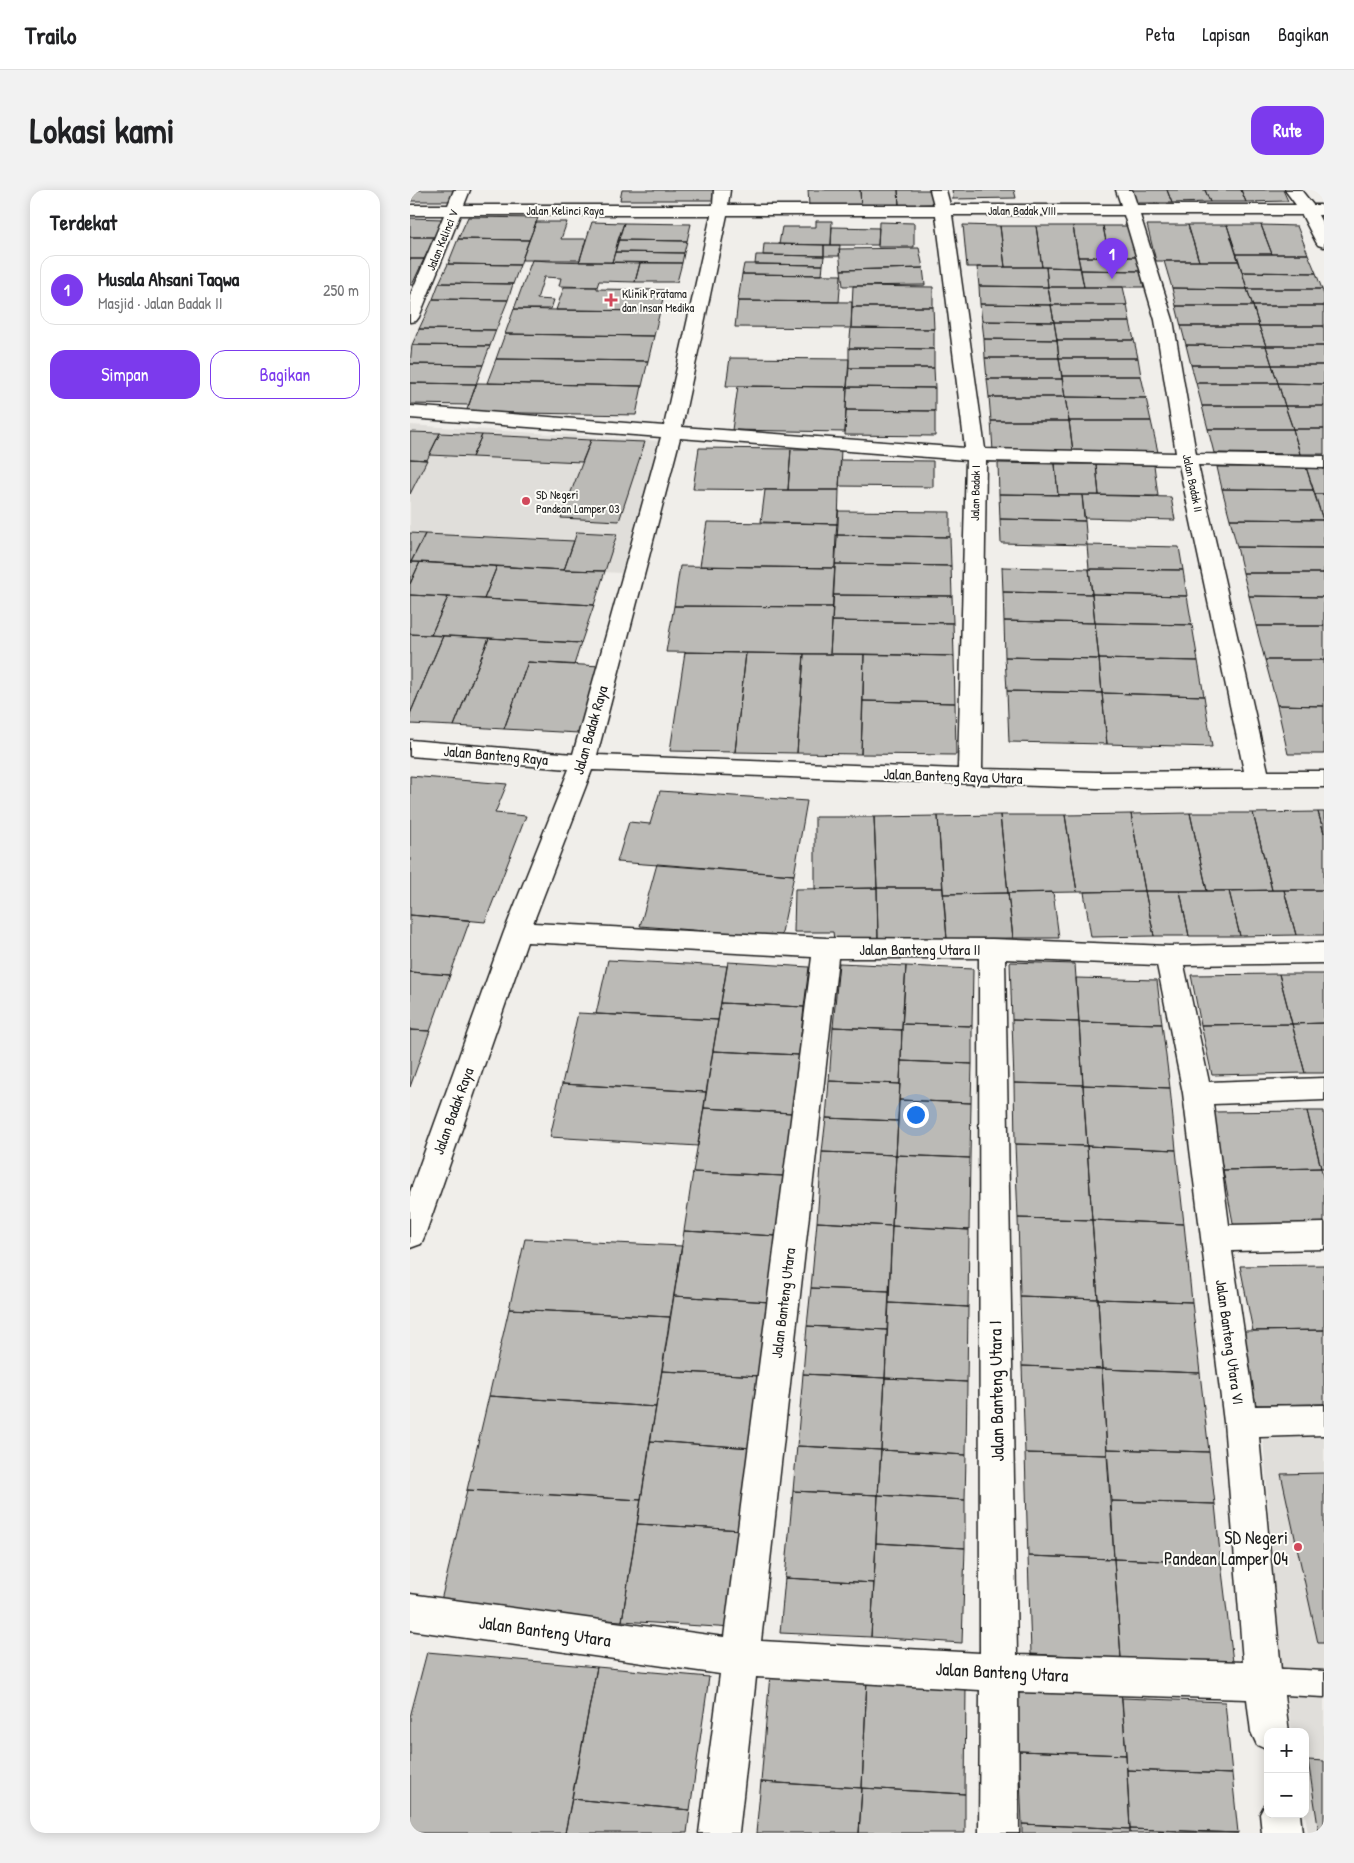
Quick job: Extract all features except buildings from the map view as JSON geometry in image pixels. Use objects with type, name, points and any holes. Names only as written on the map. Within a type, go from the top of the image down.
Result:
[{"type":"street","name":"Jalan Kelinci V","points":[[410,317],[462,190]]},
{"type":"street","name":"Jalan Badak I","points":[[938,190],[943,210],[976,455],[970,777]]},
{"type":"street","name":"Jalan Badak II","points":[[1124,190],[1164,320],[1187,459],[1258,778]]},
{"type":"street","points":[[1293,190],[1308,210],[1324,242]]},
{"type":"street","name":"Jalan Kelinci Raya","points":[[410,210],[721,200]]},
{"type":"street","name":"Jalan Badak VIII","points":[[721,200],[943,210],[1324,210]]},
{"type":"street","name":"Jalan Badak Raya","points":[[410,1235],[415,1203],[583,762],[672,431],[721,200]]},
{"type":"street","points":[[410,412],[976,455],[1324,462]]},
{"type":"street","name":"Jalan Banteng Raya","points":[[410,748],[583,762]]},
{"type":"street","name":"Jalan Banteng Raya Utara","points":[[583,762],[970,777],[1097,780],[1258,778],[1324,780]]},
{"type":"street","name":"Jalan Banteng Utara II","points":[[517,932],[826,948],[992,949],[1170,956],[1324,954]]},
{"type":"street","name":"Jalan Banteng Utara","points":[[719,1833],[826,948]]},
{"type":"street","name":"Jalan Banteng Utara I","points":[[992,949],[999,1833]]},
{"type":"street","name":"Jalan Banteng Utara VI","points":[[1170,956],[1197,1093],[1241,1422],[1263,1681],[1269,1728]]},
{"type":"street","points":[[1197,1093],[1324,1089]]},
{"type":"street","points":[[1215,1238],[1324,1236]]},
{"type":"street","points":[[1241,1422],[1324,1420]]},
{"type":"street","name":"Jalan Banteng Utara","points":[[410,1612],[740,1658],[999,1673],[1263,1681]]},
{"type":"street","points":[[1280,1818],[1282,1833]]},
{"type":"lane","points":[[1263,1681],[1324,1684]]},
{"type":"shaded area","name":"SD Negeri Pandean Lamper 03","points":[[410,425],[661,441],[621,573],[410,562]]},
{"type":"shaded area","name":"SD Negeri Pandean Lamper 04","points":[[1324,1436],[1324,1833],[1308,1833],[1306,1818],[1309,1818],[1309,1728],[1291,1728],[1280,1655],[1263,1439]]},
{"type":"place","name":"Musala Ahsani Taqwa","points":[[1112,279]]},
{"type":"place","name":"Klinik Pratama dan Insan Medika","points":[[611,300]]},
{"type":"place","name":"SD Negeri Pandean Lamper 03","points":[[526,501]]},
{"type":"place","name":"SD Negeri Pandean Lamper 04","points":[[1298,1547]]}]
